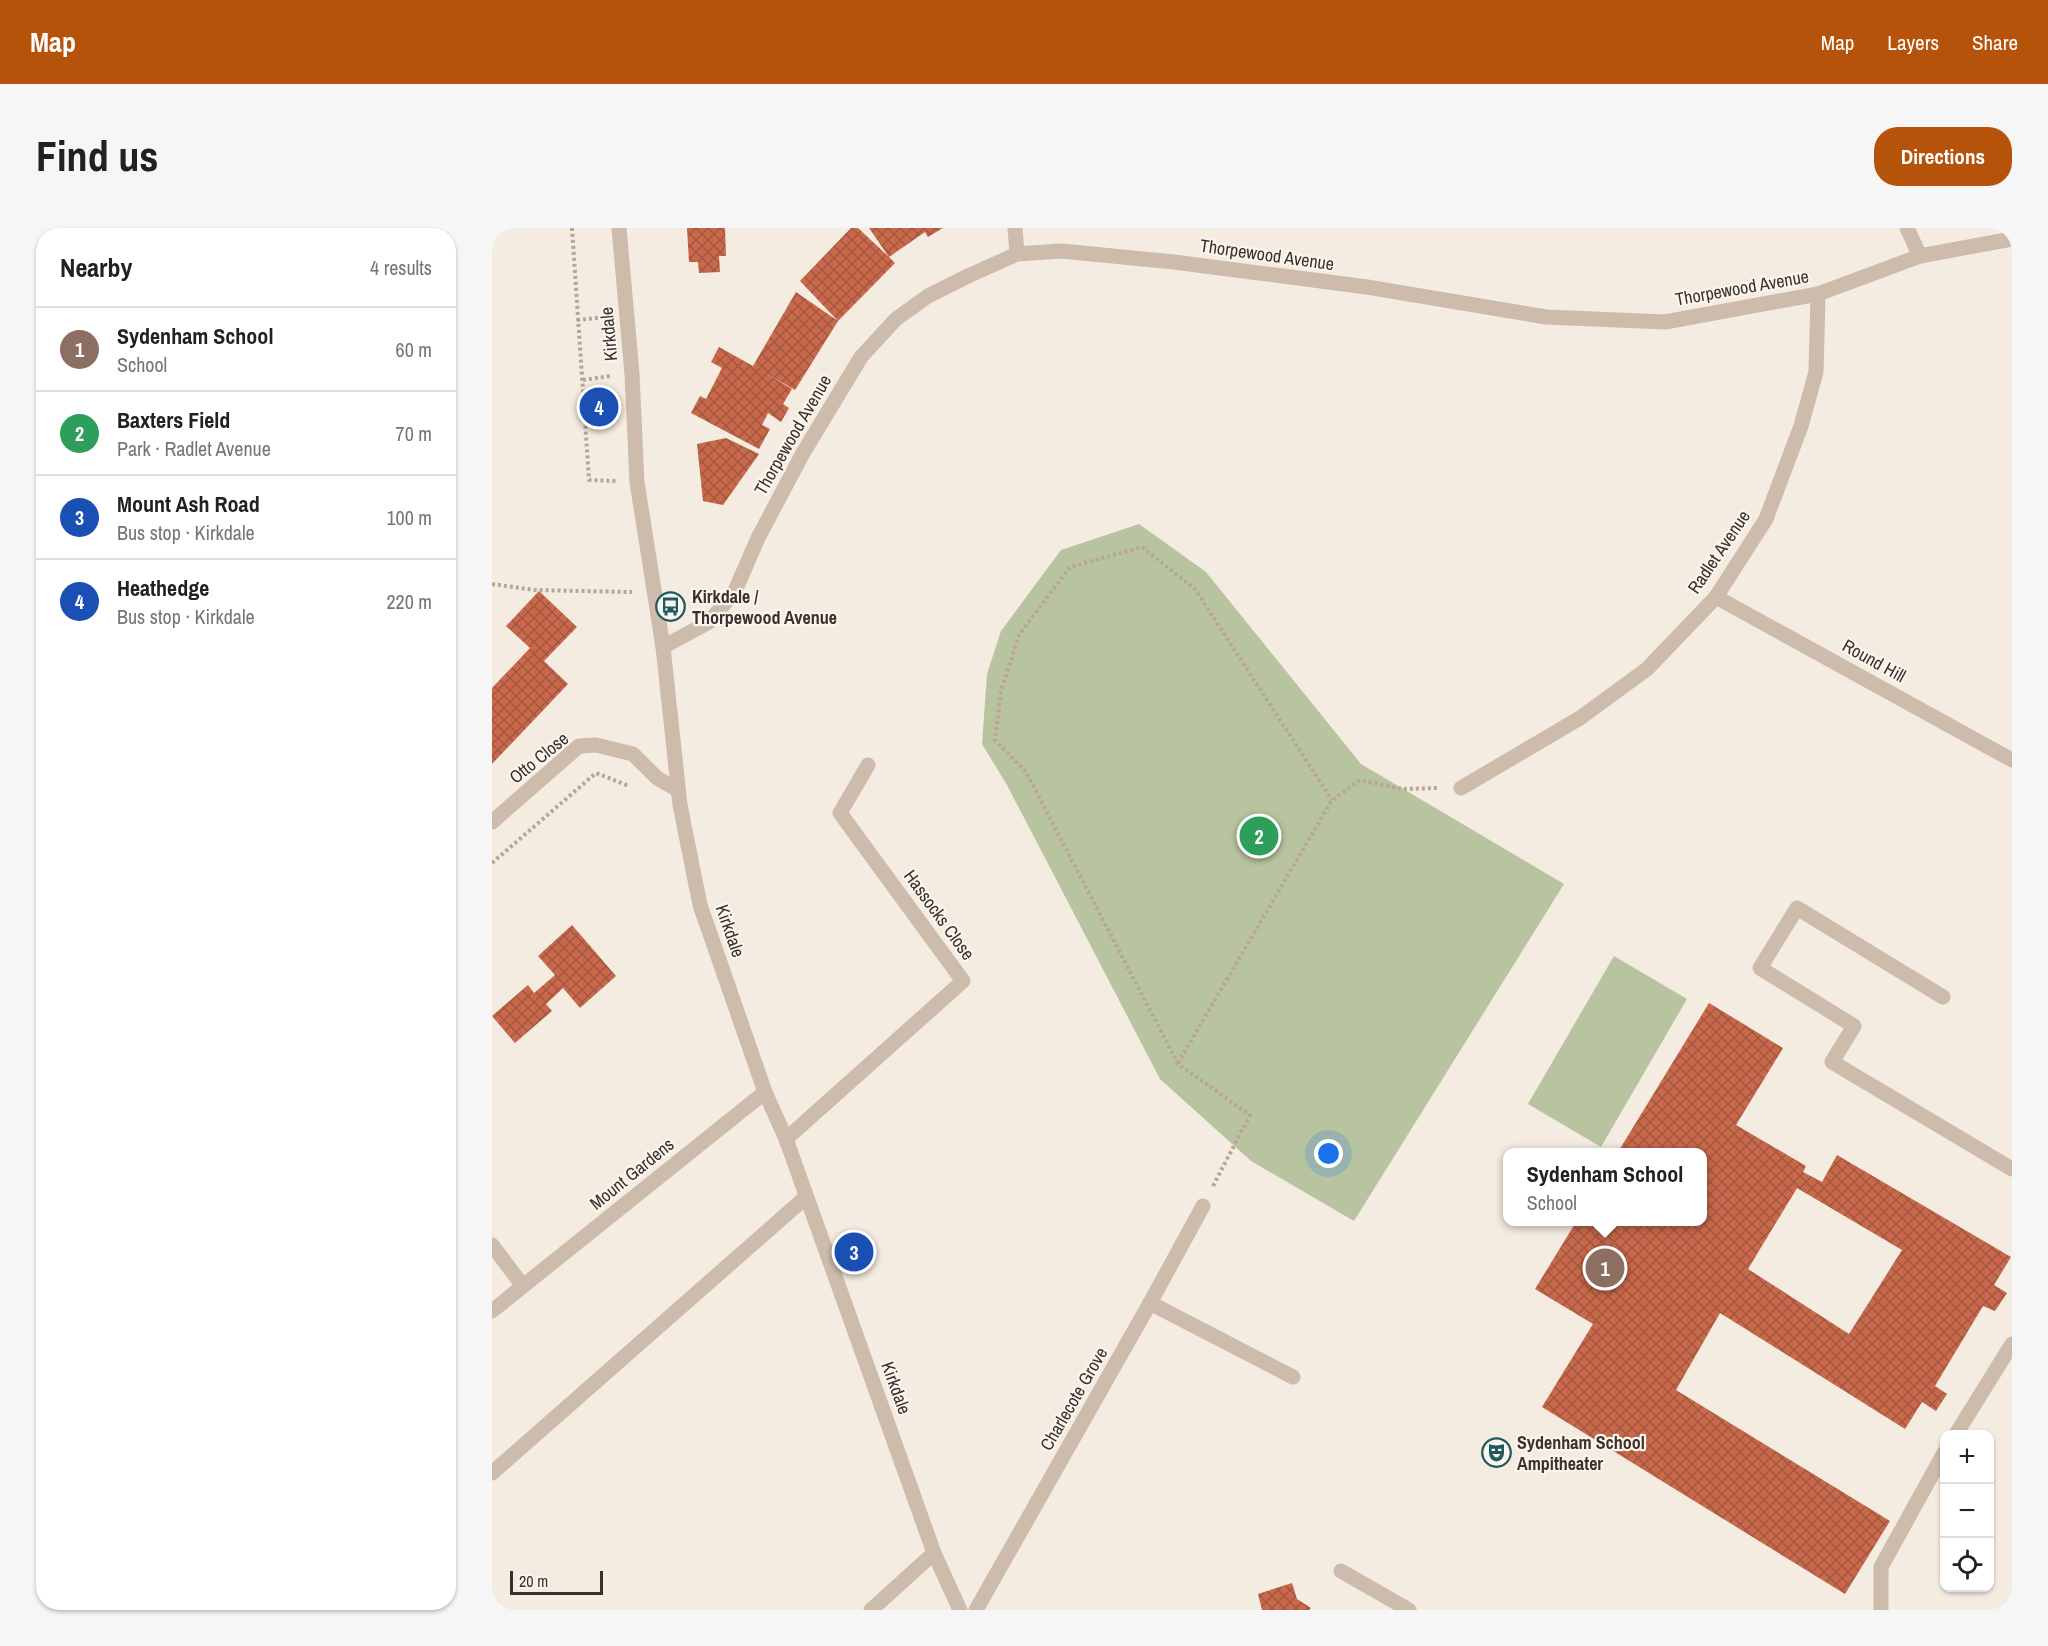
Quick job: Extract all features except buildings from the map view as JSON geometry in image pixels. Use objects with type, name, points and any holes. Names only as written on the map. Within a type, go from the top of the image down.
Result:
[{"type":"street","name":"Kirkdale","points":[[619,228],[632,374],[638,482],[663,647],[678,790],[700,905],[765,1092],[786,1139],[934,1553],[960,1610]]},
{"type":"street","points":[[1015,228],[1017,254]]},
{"type":"street","points":[[1907,228],[1920,256]]},
{"type":"street","name":"Thorpewood Avenue","points":[[663,647],[709,622],[735,591],[759,538],[803,453],[861,357],[896,319],[928,296],[1017,254],[1061,251],[1174,262],[1367,287],[1546,317],[1665,322],[1818,294],[1920,256],[2012,240]]},
{"type":"street","name":"Radlet Avenue","points":[[1461,788],[1580,718],[1647,669],[1716,597],[1766,519],[1802,426],[1816,372],[1818,294]]},
{"type":"street","name":"Round Hill","points":[[1716,597],[2012,760]]},
{"type":"street","name":"Otto Close","points":[[492,822],[579,746],[596,745],[633,754],[657,778],[678,790]]},
{"type":"street","name":"Hassocks Close","points":[[786,1139],[963,981],[840,813],[868,765]]},
{"type":"street","points":[[1943,998],[1797,908],[1760,969],[1854,1026],[1832,1062],[2012,1169]]},
{"type":"street","name":"Mount Gardens","points":[[492,1311],[765,1092]]},
{"type":"street","points":[[492,1473],[806,1197]]},
{"type":"street","name":"Charlecote Grove","points":[[976,1610],[1203,1206]]},
{"type":"street","points":[[492,1245],[523,1286]]},
{"type":"street","points":[[1150,1303],[1293,1377]]},
{"type":"street","points":[[1958,1430],[2012,1344]]},
{"type":"street","points":[[1881,1610],[1881,1567],[1940,1460]]},
{"type":"street","points":[[871,1610],[934,1553]]},
{"type":"street","points":[[1341,1571],[1409,1610]]},
{"type":"path","points":[[572,228],[589,480]]},
{"type":"path","points":[[1203,1206],[1250,1115],[1178,1064],[1026,772],[995,740],[1001,691],[1019,635],[1070,567],[1142,547],[1195,589],[1332,800]]},
{"type":"path","points":[[492,584],[534,590],[654,593]]},
{"type":"path","points":[[492,862],[596,773],[638,789]]},
{"type":"path","points":[[1178,1064],[1332,800],[1360,780],[1402,789],[1461,788]]},
{"type":"green space","points":[[1139,524],[1206,572],[1361,764],[1564,884],[1354,1221],[1251,1161],[1160,1079],[1007,785],[982,744],[987,674],[1001,631],[1061,550]]},
{"type":"green space","points":[[1614,956],[1687,999],[1601,1147],[1528,1104]]},
{"type":"place","name":"Heathedge","points":[[599,407]]},
{"type":"place","name":"Kirkdale / Thorpewood Avenue","points":[[671,607]]},
{"type":"place","name":"Baxters Field","points":[[1259,836]]},
{"type":"place","name":"Mount Ash Road","points":[[854,1252]]},
{"type":"place","name":"Sydenham School","points":[[1605,1268]]},
{"type":"place","name":"Sydenham School Ampitheater","points":[[1496,1453]]}]
